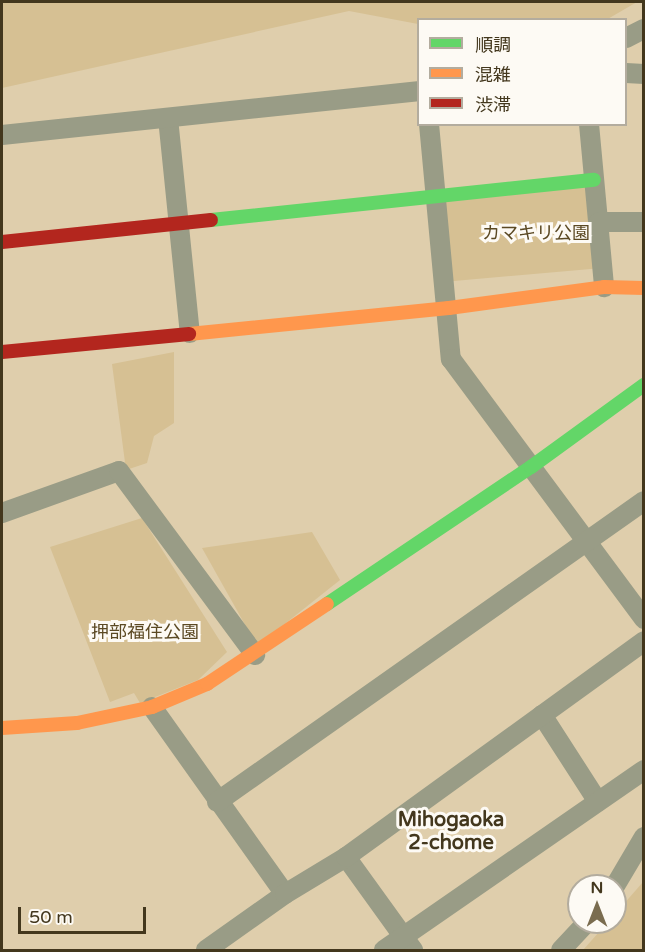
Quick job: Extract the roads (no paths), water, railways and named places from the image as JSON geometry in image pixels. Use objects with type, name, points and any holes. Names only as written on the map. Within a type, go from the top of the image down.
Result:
[{"type":"street","points":[[627,38],[644,29]]},
{"type":"street","points":[[627,73],[644,74]]},
{"type":"street","points":[[2,135],[417,92]]},
{"type":"street","points":[[168,118],[190,333]]},
{"type":"street","points":[[429,126],[435,197],[449,308],[446,321],[451,359],[584,543],[644,619]]},
{"type":"street","points":[[589,126],[604,287]]},
{"type":"street","points":[[2,243],[594,180]]},
{"type":"street","points":[[599,222],[644,222]]},
{"type":"street","points":[[2,352],[449,308],[604,287],[644,288]]},
{"type":"street","points":[[2,728],[77,723],[152,707],[207,684],[255,655],[416,541],[531,467],[644,385]]},
{"type":"street","points":[[2,513],[119,471],[255,655]]},
{"type":"street","points":[[217,802],[644,501]]},
{"type":"street","points":[[206,951],[285,894],[346,857],[644,641]]},
{"type":"street","points":[[152,707],[217,802],[285,894]]},
{"type":"street","points":[[542,715],[598,802]]},
{"type":"street","points":[[384,951],[408,944],[644,770]]},
{"type":"street","points":[[622,874],[644,837]]},
{"type":"street","points":[[346,857],[408,944]]},
{"type":"street","points":[[561,951],[576,934]]},
{"type":"district","name":"Mihogaoka 2-chome","points":[[451,832]]},
{"type":"park label","name":"カマキリ公園","points":[[536,233]]},
{"type":"park label","name":"押部福住公園","points":[[145,632]]}]
